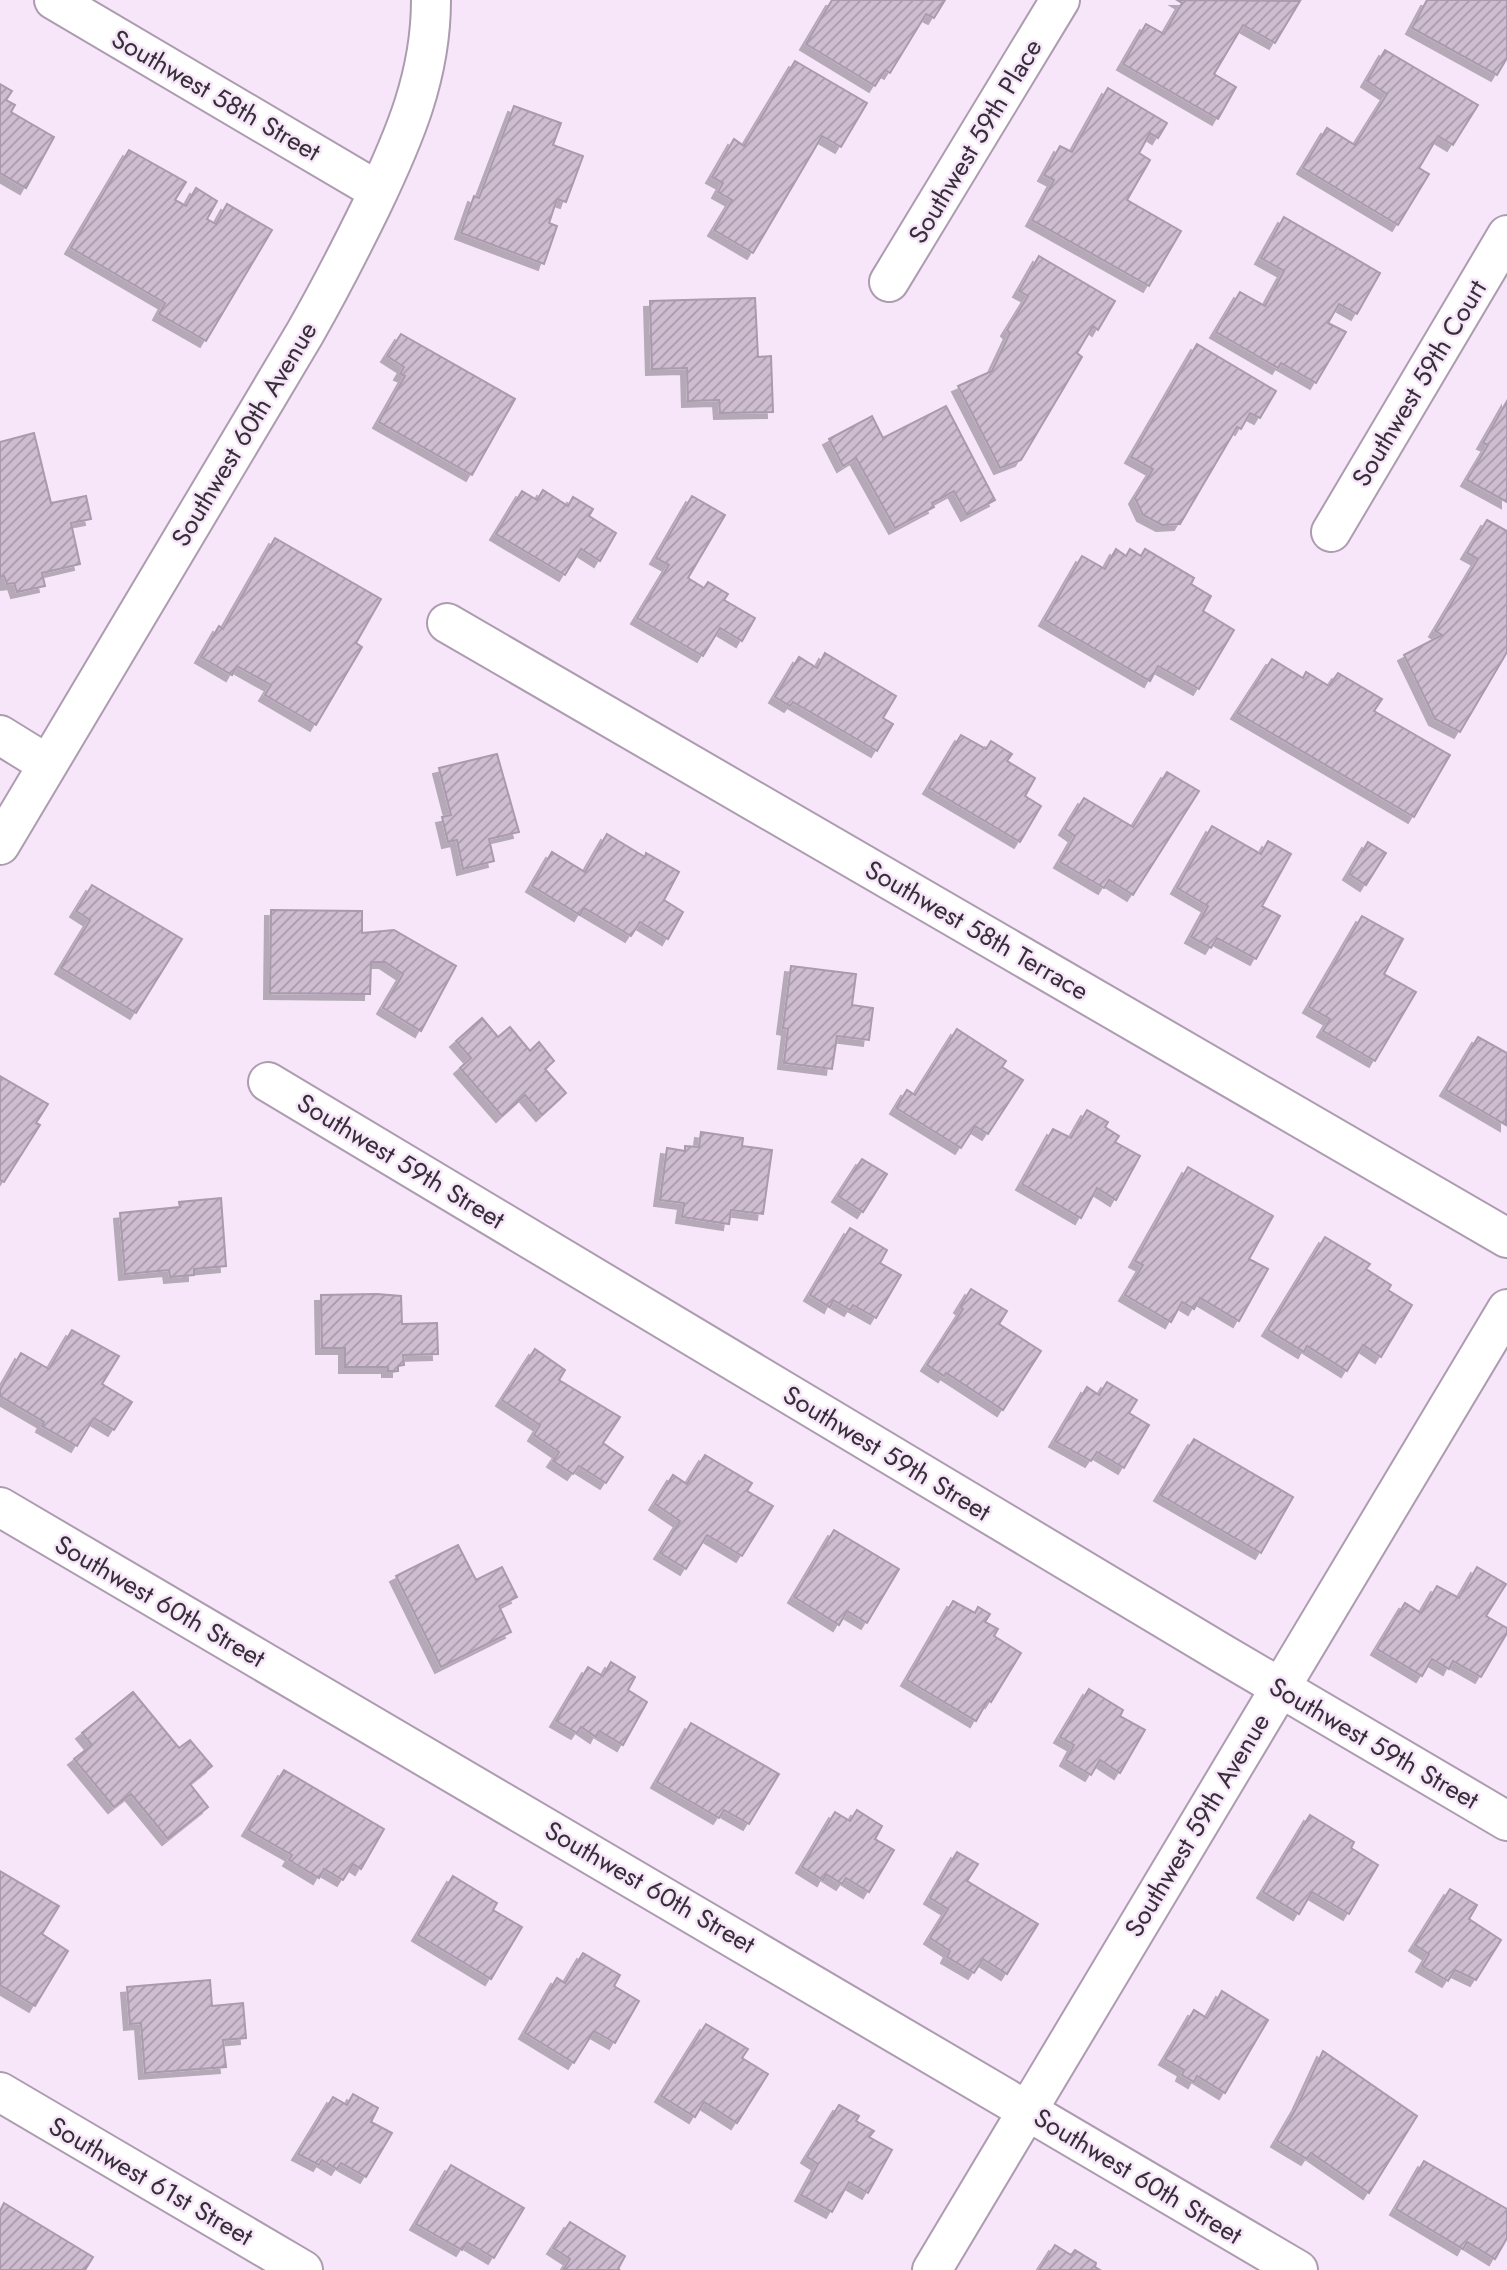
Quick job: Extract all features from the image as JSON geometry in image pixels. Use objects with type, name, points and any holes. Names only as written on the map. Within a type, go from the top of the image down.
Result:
[{"type":"street","name":"Southwest 58th Street","points":[[54,0],[379,191]]},
{"type":"street","name":"Southwest 60th Avenue","points":[[0,845],[305,334],[379,191],[410,121],[420,91],[431,0]]},
{"type":"street","name":"Southwest 59th Place","points":[[889,282],[1060,0]]},
{"type":"street","name":"Southwest 59th Court","points":[[1331,532],[1507,235]]},
{"type":"street","name":"Southwest 58th Terrace","points":[[447,623],[1507,1238]]},
{"type":"street","points":[[0,735],[47,764]]},
{"type":"street","name":"Southwest 59th Street","points":[[268,1082],[1279,1688],[1507,1821]]},
{"type":"street","name":"Southwest 59th Avenue","points":[[932,2270],[1507,1309]]},
{"type":"street","name":"Southwest 60th Street","points":[[0,1507],[1298,2270]]},
{"type":"street","name":"Southwest 61st Street","points":[[0,2092],[303,2270]]},
{"type":"building","points":[[832,0],[945,0],[934,18],[926,14],[890,73],[885,70],[875,86],[806,44]]},
{"type":"building","points":[[1177,0],[1300,1],[1275,43],[1243,25],[1214,74],[1236,87],[1218,119],[1123,64],[1146,24],[1164,34],[1182,3]]},
{"type":"building","points":[[1427,0],[1507,0],[1507,58],[1497,75],[1412,28]]},
{"type":"building","points":[[1385,50],[1478,105],[1453,145],[1438,136],[1419,168],[1429,174],[1398,225],[1303,168],[1327,128],[1355,145],[1387,94],[1367,81]]},
{"type":"building","points":[[795,61],[867,103],[841,147],[822,136],[753,253],[714,230],[732,200],[718,192],[723,183],[712,177],[734,139],[744,146]]},
{"type":"building","points":[[0,84],[12,91],[6,100],[15,105],[11,112],[54,137],[26,188],[0,173]]},
{"type":"building","points":[[1108,88],[1167,123],[1158,138],[1150,133],[1139,153],[1150,160],[1127,200],[1181,231],[1149,286],[1032,220],[1054,180],[1044,175],[1060,146],[1072,152]]},
{"type":"building","points":[[514,106],[561,123],[553,145],[583,156],[566,202],[557,199],[549,223],[557,226],[544,264],[461,233],[474,196],[479,198]]},
{"type":"building","points":[[129,150],[186,182],[175,200],[186,206],[196,188],[217,201],[207,219],[216,224],[227,204],[272,230],[206,341],[159,314],[165,303],[71,248]]},
{"type":"building","points":[[1284,217],[1380,273],[1357,314],[1339,304],[1328,323],[1346,332],[1316,383],[1281,363],[1278,368],[1216,332],[1240,292],[1265,306],[1284,271],[1261,258]]},
{"type":"building","points":[[1039,256],[1115,301],[1098,330],[1093,326],[1077,353],[1082,357],[1021,460],[1000,468],[958,386],[992,371],[1010,333],[1007,330],[1028,296],[1019,291]]},
{"type":"building","points":[[755,298],[758,357],[771,356],[773,412],[720,413],[719,400],[688,401],[687,368],[652,369],[650,301]]},
{"type":"building","points":[[401,334],[515,399],[472,475],[379,422],[405,376],[400,374],[404,367],[387,356]]},
{"type":"building","points":[[1197,344],[1276,391],[1260,418],[1250,413],[1241,429],[1237,427],[1180,524],[1162,525],[1143,515],[1135,498],[1153,469],[1131,457]]},
{"type":"building","points":[[1507,401],[1507,502],[1467,480],[1488,445],[1483,443]]},
{"type":"building","points":[[946,406],[995,500],[967,515],[954,491],[932,503],[934,507],[895,528],[856,458],[843,466],[829,439],[872,416],[883,438]]},
{"type":"building","points":[[34,433],[51,503],[86,496],[91,519],[71,523],[80,564],[42,573],[45,586],[17,592],[14,583],[7,584],[4,576],[0,577],[0,442]]},
{"type":"building","points":[[543,490],[568,506],[573,497],[593,509],[589,516],[616,533],[600,561],[581,549],[565,575],[496,534],[522,491],[537,500]]},
{"type":"building","points":[[692,496],[725,515],[688,578],[704,588],[708,582],[728,594],[724,600],[755,618],[742,641],[720,628],[703,656],[637,618],[669,565],[656,558]]},
{"type":"building","points":[[1487,520],[1507,531],[1507,652],[1460,732],[1435,719],[1404,655],[1442,635],[1435,631],[1478,559],[1467,553]]},
{"type":"building","points":[[275,538],[381,599],[356,643],[362,647],[316,725],[265,695],[271,685],[237,666],[232,675],[201,657],[219,626],[223,629]]},
{"type":"building","points":[[1116,549],[1126,556],[1130,549],[1141,556],[1145,549],[1194,578],[1191,584],[1211,596],[1203,611],[1234,630],[1199,689],[1158,666],[1150,681],[1045,620],[1082,556],[1105,569]]},
{"type":"building","points":[[825,653],[896,696],[883,718],[893,724],[877,751],[793,702],[790,706],[775,697],[799,657],[817,668]]},
{"type":"building","points":[[1272,659],[1303,678],[1306,672],[1329,686],[1338,673],[1382,699],[1374,711],[1450,755],[1414,817],[1237,713]]},
{"type":"building","points":[[961,735],[986,749],[991,741],[1012,754],[1007,761],[1035,778],[1025,796],[1041,806],[1020,842],[929,788]]},
{"type":"building","points":[[497,754],[519,832],[489,839],[494,861],[463,869],[457,840],[448,842],[442,817],[451,815],[439,768]]},
{"type":"building","points":[[1167,772],[1199,791],[1133,895],[1109,880],[1104,888],[1060,862],[1075,836],[1065,829],[1084,798],[1133,827]]},
{"type":"building","points":[[1212,826],[1261,854],[1268,841],[1291,854],[1262,906],[1280,916],[1256,959],[1217,938],[1211,948],[1191,937],[1208,906],[1177,888]]},
{"type":"building","points":[[607,834],[645,857],[646,853],[679,872],[664,900],[683,912],[668,939],[640,922],[631,936],[584,908],[580,915],[532,886],[552,852],[585,872]]},
{"type":"building","points":[[1368,842],[1386,853],[1366,885],[1349,874]]},
{"type":"building","points":[[92,885],[182,939],[136,1013],[61,968],[90,920],[76,911]]},
{"type":"building","points":[[271,910],[362,911],[362,933],[394,930],[456,966],[421,1031],[383,1008],[403,974],[385,962],[371,962],[370,994],[270,993]]},
{"type":"building","points":[[1362,916],[1403,939],[1384,974],[1416,992],[1375,1061],[1323,1031],[1330,1019],[1309,1007]]},
{"type":"building","points":[[791,966],[856,974],[852,1005],[873,1008],[869,1040],[837,1036],[832,1069],[784,1063],[788,1029],[783,1028]]},
{"type":"building","points":[[482,1018],[498,1037],[510,1027],[530,1051],[539,1042],[554,1061],[545,1069],[566,1093],[542,1115],[525,1095],[502,1116],[460,1068],[471,1058],[456,1041]]},
{"type":"building","points":[[957,1029],[1006,1061],[1002,1067],[1023,1080],[988,1134],[975,1126],[961,1148],[896,1108],[907,1090],[915,1095]]},
{"type":"building","points":[[1478,1037],[1507,1053],[1506,1125],[1446,1090]]},
{"type":"building","points":[[0,1076],[48,1104],[36,1123],[40,1125],[4,1182],[0,1180]]},
{"type":"building","points":[[1087,1110],[1108,1122],[1105,1127],[1119,1136],[1115,1142],[1140,1156],[1116,1200],[1097,1188],[1081,1218],[1022,1184],[1053,1129],[1071,1138]]},
{"type":"building","points":[[701,1132],[743,1138],[742,1146],[772,1150],[763,1214],[731,1210],[729,1224],[682,1217],[684,1203],[660,1200],[667,1148],[685,1151],[685,1146],[699,1147]]},
{"type":"building","points":[[862,1159],[887,1174],[863,1212],[838,1196]]},
{"type":"building","points":[[1188,1167],[1273,1216],[1249,1259],[1268,1269],[1239,1321],[1200,1298],[1194,1309],[1182,1302],[1171,1322],[1125,1295],[1143,1265],[1135,1261]]},
{"type":"building","points":[[221,1198],[226,1266],[194,1269],[194,1275],[170,1277],[169,1270],[125,1274],[120,1213],[180,1207],[179,1202]]},
{"type":"building","points":[[850,1228],[887,1250],[880,1263],[901,1275],[876,1318],[853,1305],[850,1310],[833,1300],[830,1307],[810,1295]]},
{"type":"building","points":[[1325,1237],[1370,1264],[1366,1269],[1391,1285],[1388,1290],[1412,1305],[1381,1357],[1363,1345],[1347,1371],[1307,1346],[1304,1352],[1268,1330]]},
{"type":"building","points":[[971,1289],[1007,1311],[999,1324],[1041,1351],[1003,1410],[946,1373],[944,1376],[927,1365],[963,1309],[960,1307]]},
{"type":"building","points":[[321,1295],[401,1296],[402,1324],[437,1323],[438,1354],[403,1355],[404,1365],[398,1366],[398,1371],[388,1371],[388,1367],[345,1367],[345,1348],[322,1348]]},
{"type":"building","points":[[72,1330],[119,1356],[102,1384],[132,1402],[114,1430],[94,1418],[77,1446],[42,1426],[44,1422],[0,1396],[0,1390],[21,1353],[49,1369]]},
{"type":"building","points":[[535,1349],[565,1370],[559,1380],[620,1417],[603,1443],[623,1457],[606,1483],[579,1466],[573,1474],[553,1461],[559,1452],[534,1435],[540,1425],[502,1400]]},
{"type":"building","points":[[1107,1382],[1137,1400],[1129,1413],[1149,1425],[1124,1468],[1097,1452],[1091,1461],[1055,1441],[1087,1387],[1099,1395]]},
{"type":"building","points":[[1194,1439],[1293,1497],[1261,1553],[1160,1495]]},
{"type":"building","points":[[705,1455],[752,1483],[747,1491],[773,1506],[742,1556],[707,1535],[686,1569],[660,1553],[680,1521],[655,1504],[673,1475],[687,1484]]},
{"type":"building","points":[[834,1530],[899,1569],[867,1623],[847,1611],[839,1625],[794,1597]]},
{"type":"building","points":[[458,1545],[476,1580],[502,1567],[517,1597],[499,1606],[511,1632],[441,1667],[396,1576]]},
{"type":"building","points":[[1477,1567],[1506,1584],[1486,1616],[1507,1628],[1507,1633],[1481,1677],[1453,1661],[1449,1669],[1432,1659],[1422,1676],[1377,1649],[1405,1603],[1421,1613],[1437,1586],[1459,1598]]},
{"type":"building","points":[[953,1601],[975,1613],[978,1607],[990,1614],[985,1622],[998,1629],[994,1636],[1021,1653],[976,1721],[907,1680]]},
{"type":"building","points":[[611,1662],[635,1677],[628,1690],[647,1702],[623,1745],[599,1731],[596,1737],[581,1727],[577,1733],[556,1721],[588,1667],[603,1676]]},
{"type":"building","points":[[1089,1689],[1123,1710],[1120,1716],[1145,1730],[1120,1773],[1100,1760],[1091,1775],[1066,1760],[1074,1745],[1060,1737]]},
{"type":"building","points":[[133,1692],[179,1748],[190,1740],[212,1766],[190,1784],[208,1807],[168,1839],[131,1794],[114,1807],[74,1759],[92,1745],[82,1733]]},
{"type":"building","points":[[691,1723],[779,1774],[749,1824],[724,1810],[719,1818],[657,1782]]},
{"type":"building","points":[[284,1770],[384,1829],[361,1869],[353,1864],[343,1880],[324,1869],[319,1878],[289,1860],[292,1855],[248,1830]]},
{"type":"building","points":[[857,1810],[882,1826],[875,1839],[894,1850],[869,1892],[846,1878],[842,1884],[826,1874],[823,1880],[802,1867],[835,1812],[850,1821]]},
{"type":"building","points":[[1310,1815],[1354,1842],[1351,1848],[1378,1865],[1349,1914],[1312,1892],[1299,1914],[1263,1892]]},
{"type":"building","points":[[957,1852],[978,1864],[967,1881],[1038,1924],[1007,1974],[983,1959],[974,1973],[947,1957],[950,1951],[930,1938],[948,1909],[930,1898]]},
{"type":"building","points":[[0,1871],[59,1906],[42,1934],[68,1951],[35,2006],[0,1985]]},
{"type":"building","points":[[453,1876],[497,1903],[493,1910],[522,1927],[491,1979],[418,1935]]},
{"type":"building","points":[[1450,1889],[1477,1905],[1469,1919],[1501,1940],[1476,1980],[1455,1970],[1448,1981],[1422,1966],[1429,1954],[1415,1945]]},
{"type":"building","points":[[583,1953],[620,1975],[614,1986],[639,2001],[615,2043],[594,2031],[574,2063],[525,2033],[557,1978],[565,1983]]},
{"type":"building","points":[[210,1980],[212,2006],[243,2003],[246,2038],[223,2040],[226,2067],[145,2073],[141,2023],[130,2024],[127,1987]]},
{"type":"building","points":[[1222,1991],[1268,2020],[1225,2093],[1197,2076],[1194,2082],[1182,2075],[1184,2070],[1165,2059],[1194,2010],[1207,2018]]},
{"type":"building","points":[[706,2024],[748,2049],[742,2058],[768,2074],[737,2123],[704,2102],[695,2117],[661,2096]]},
{"type":"building","points":[[1323,2051],[1417,2116],[1369,2193],[1311,2153],[1307,2159],[1277,2141],[1298,2105]]},
{"type":"building","points":[[353,2094],[378,2108],[371,2122],[392,2133],[366,2177],[341,2163],[337,2169],[322,2160],[319,2165],[298,2154],[333,2097],[347,2105]]},
{"type":"building","points":[[839,2105],[859,2116],[856,2121],[874,2131],[869,2137],[892,2150],[868,2193],[849,2182],[832,2212],[801,2195],[818,2164],[807,2157]]},
{"type":"building","points":[[1424,2161],[1507,2209],[1507,2238],[1495,2259],[1467,2242],[1463,2249],[1396,2209]]},
{"type":"building","points":[[451,2165],[524,2208],[494,2258],[467,2242],[462,2250],[416,2224]]},
{"type":"building","points":[[4,2203],[93,2257],[85,2270],[0,2270],[0,2211]]},
{"type":"building","points":[[570,2222],[625,2256],[618,2269],[620,2270],[563,2270],[570,2259],[553,2248]]},
{"type":"building","points":[[1055,2245],[1071,2255],[1075,2250],[1096,2263],[1095,2267],[1100,2270],[1039,2270]]}]
